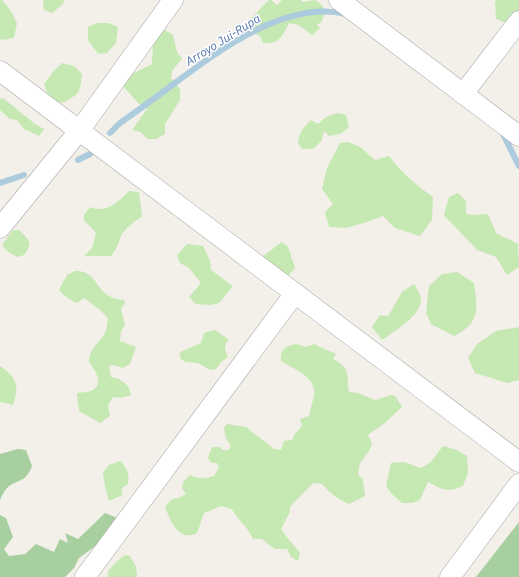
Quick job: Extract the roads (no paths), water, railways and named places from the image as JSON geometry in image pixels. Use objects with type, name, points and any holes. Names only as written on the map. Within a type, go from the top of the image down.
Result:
[{"type":"street","points":[[0,228],[79,131],[173,0]]},
{"type":"street","points":[[339,0],[519,136]]},
{"type":"street","points":[[463,94],[519,21]]},
{"type":"street","points":[[0,71],[519,462]]},
{"type":"street","points":[[85,577],[295,293]]},
{"type":"street","points":[[450,577],[519,484]]},
{"type":"waterway","name":"Arroyo Jui-Rupa","points":[[110,133],[120,123],[196,67],[236,41],[257,30],[279,20],[301,14],[324,12],[346,14]]},
{"type":"waterway","name":"Arroyo Jui-Rupa","points":[[502,132],[519,166]]},
{"type":"waterway","name":"Arroyo Jui-Rupa","points":[[78,160],[90,154]]},
{"type":"waterway","name":"Arroyo Jui-Rupa","points":[[0,183],[24,175]]}]
